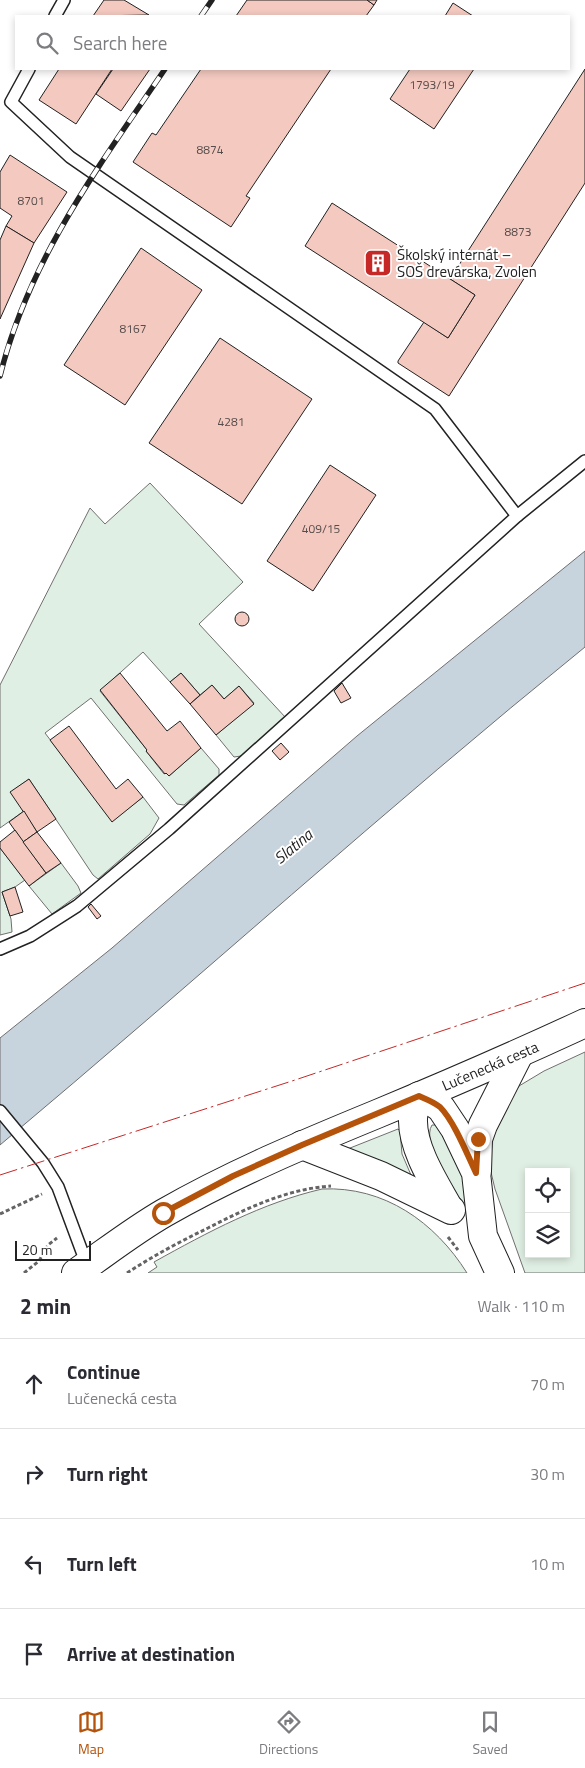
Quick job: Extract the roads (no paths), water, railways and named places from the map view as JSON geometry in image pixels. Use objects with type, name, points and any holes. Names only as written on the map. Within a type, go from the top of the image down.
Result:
[{"type":"street","name":"Lučenecká cesta","points":[[82,1269],[163,1213],[233,1176],[519,1054],[585,1023]]},
{"type":"street","points":[[500,1273],[484,1236],[476,1173],[478,1139],[488,1113],[519,1054]]},
{"type":"street","points":[[448,1207],[424,1163],[417,1141],[413,1120],[419,1096],[432,1101],[441,1108],[476,1173]]},
{"type":"street","points":[[302,1145],[381,1176],[448,1207],[484,1236]]},
{"type":"lane","points":[[56,15],[64,0]]},
{"type":"lane","points":[[27,70],[11,102],[70,156],[435,409],[517,516]]},
{"type":"lane","points":[[0,948],[30,936],[78,906],[176,823],[517,516],[585,461]]},
{"type":"lane","points":[[0,1111],[43,1163],[58,1187],[73,1227],[82,1269]]},
{"type":"water","name":"Slatina","points":[[585,551],[585,647],[364,832],[0,1145],[0,1038],[112,948],[357,736]]},
{"type":"railway","points":[[202,15],[212,0]]},
{"type":"railway","points":[[0,376],[13,333],[29,292],[48,253],[91,178],[164,70]]},
{"type":"place","name":"Školský internát – SOŠ drevárska, Zvolen","points":[[378,263]]}]
